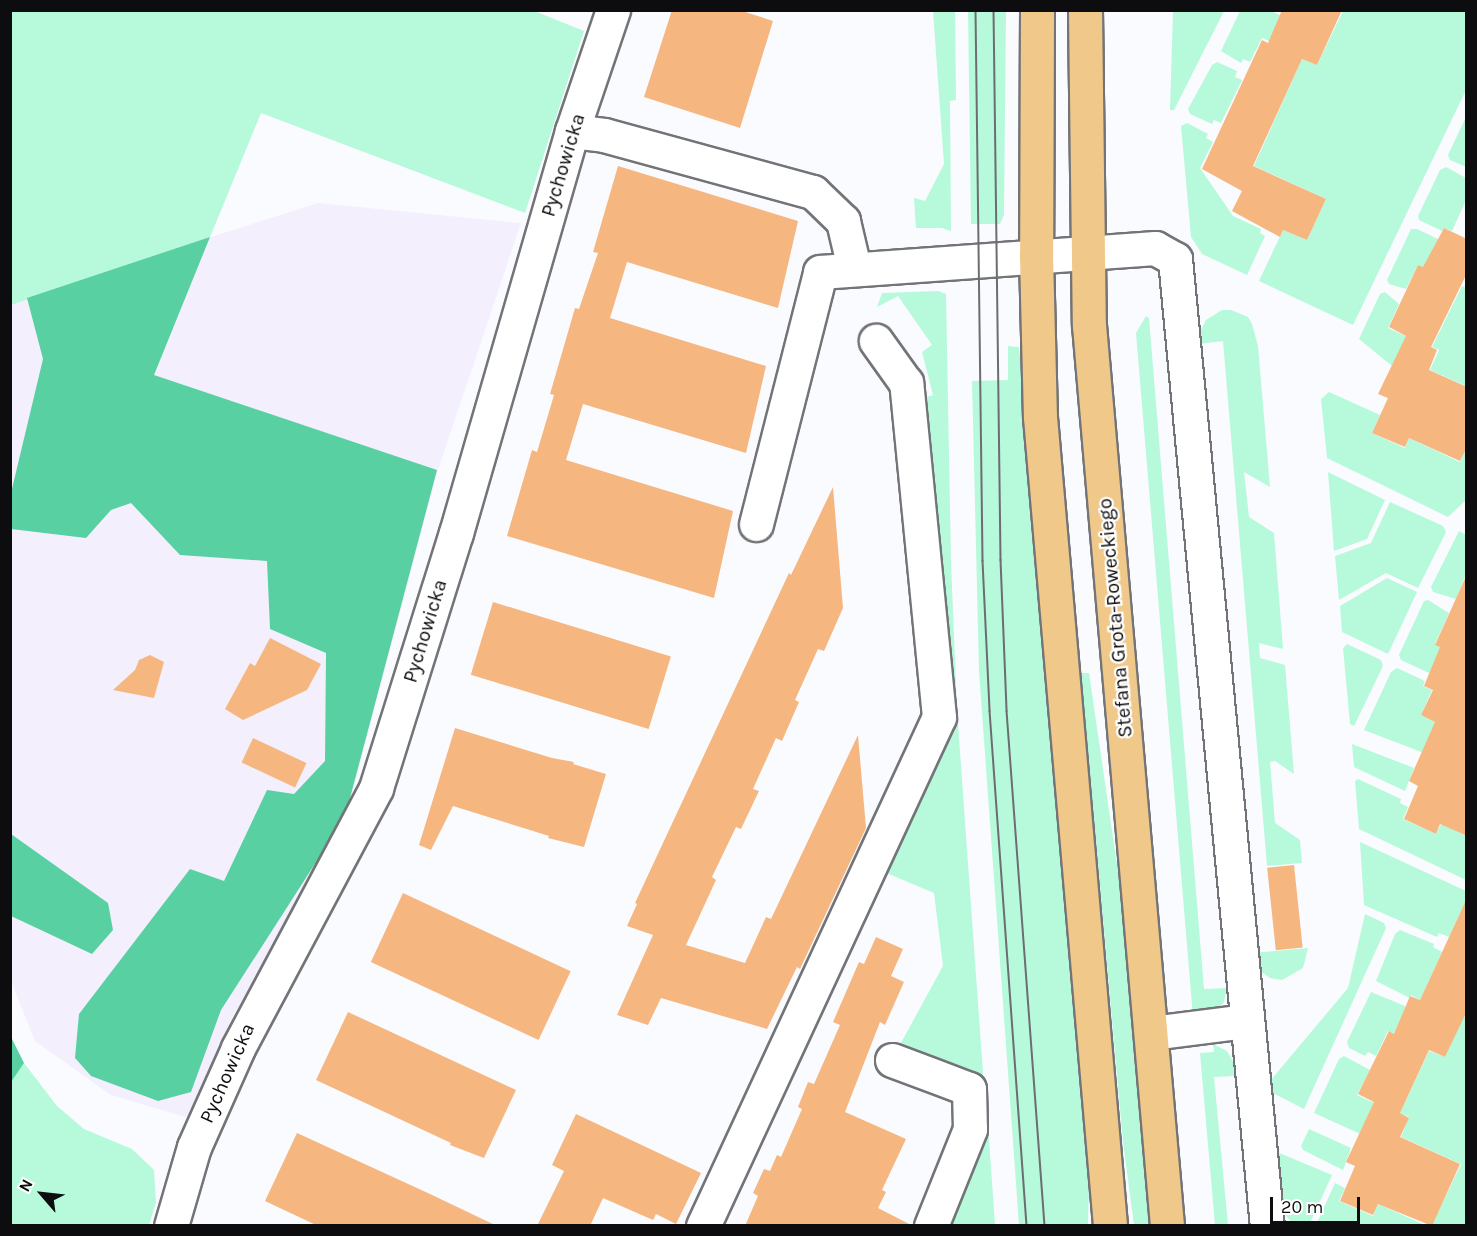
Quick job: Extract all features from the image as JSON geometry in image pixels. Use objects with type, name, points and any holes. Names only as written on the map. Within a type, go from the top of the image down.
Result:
[{"type":"main road","points":[[1037,10],[1036,255],[1041,428],[1110,1226]]},
{"type":"main road","name":"Stefana Grota-Roweckiego","points":[[1084,10],[1086,253],[1089,325],[1167,1226]]},
{"type":"street","name":"Pychowicka","points":[[171,1226],[194,1148],[238,1048],[376,788],[456,533],[572,131],[613,10]]},
{"type":"street","points":[[572,131],[620,139],[813,192],[843,221],[854,268]]},
{"type":"street","points":[[756,524],[820,272],[1155,248],[1175,259],[1267,1226]]},
{"type":"street","points":[[703,1226],[939,717],[906,383],[876,341]]},
{"type":"street","points":[[1151,1034],[1246,1021]]},
{"type":"street","points":[[892,1060],[969,1089],[970,1129],[931,1226]]},
{"type":"shaded area","points":[[318,203],[521,223],[438,470],[346,817],[233,1016],[189,1118],[111,1095],[35,1041],[11,981],[10,301]]},
{"type":"green space","points":[[532,10],[584,31],[525,213],[261,113],[210,237],[11,305],[11,11]]},
{"type":"green space","points":[[933,11],[955,11],[956,100],[950,101],[951,231],[942,228],[916,228],[914,198],[925,201],[944,164]]},
{"type":"green space","points":[[968,11],[1006,11],[1004,215],[1000,224],[971,224]]},
{"type":"green space","points":[[1173,11],[1224,11],[1174,110],[1170,110]]},
{"type":"green space","points":[[1240,11],[1271,11],[1280,15],[1278,19],[1286,23],[1276,44],[1262,38],[1250,62],[1243,59],[1241,63],[1221,51]]},
{"type":"green space","points":[[1343,11],[1466,11],[1466,90],[1353,325],[1259,281],[1283,230],[1307,240],[1326,199],[1254,166],[1302,59],[1317,65]]},
{"type":"green space","points":[[1217,62],[1237,71],[1235,77],[1242,80],[1221,123],[1214,120],[1212,124],[1190,114],[1188,109],[1212,65]]},
{"type":"green space","points":[[1466,117],[1466,167],[1450,160],[1448,155]]},
{"type":"green space","points":[[1187,123],[1208,134],[1206,138],[1213,142],[1200,168],[1233,216],[1261,229],[1260,233],[1265,236],[1247,275],[1202,254],[1191,237],[1181,126]]},
{"type":"green space","points":[[1446,167],[1466,178],[1466,200],[1452,231],[1444,228],[1442,231],[1419,220],[1418,216],[1440,170]]},
{"type":"green space","points":[[1411,229],[1417,229],[1438,239],[1433,271],[1418,265],[1406,289],[1389,284],[1387,280]]},
{"type":"green space","points":[[210,237],[154,375],[437,470],[345,817],[221,1010],[191,1092],[158,1101],[91,1076],[75,1058],[79,1014],[190,869],[224,881],[267,790],[294,794],[325,761],[326,653],[270,629],[267,561],[180,555],[131,503],[111,510],[86,538],[11,529],[11,493],[43,359],[27,298]]},
{"type":"green space","points":[[1462,286],[1466,288],[1466,386],[1430,370],[1439,350],[1432,347]]},
{"type":"green space","points":[[938,291],[946,294],[951,562],[957,710],[984,1087],[896,1052],[943,966],[934,893],[884,872],[947,732],[920,399],[933,395],[922,352],[932,345],[898,296],[877,307],[882,293]]},
{"type":"green space","points":[[1385,292],[1399,304],[1388,328],[1414,340],[1392,366],[1359,339],[1380,294]]},
{"type":"green space","points":[[1222,310],[1231,310],[1248,317],[1258,346],[1270,487],[1244,472],[1249,517],[1274,533],[1283,649],[1259,643],[1260,658],[1285,665],[1294,774],[1275,761],[1270,762],[1275,823],[1300,840],[1302,863],[1267,866],[1223,341],[1199,344],[1200,332],[1206,320]]},
{"type":"green space","points":[[1146,316],[1149,318],[1204,989],[1227,988],[1224,1002],[1216,1011],[1193,1017],[1136,333]]},
{"type":"green space","points":[[1008,346],[1019,347],[1089,1184],[1088,1225],[1019,1225],[979,671],[972,381],[1008,380]]},
{"type":"green space","points":[[1329,392],[1380,415],[1372,433],[1405,448],[1409,438],[1460,462],[1466,448],[1466,500],[1448,517],[1327,458],[1321,399]]},
{"type":"green space","points":[[1328,472],[1385,500],[1367,539],[1334,551]]},
{"type":"green space","points":[[1390,502],[1443,526],[1446,532],[1418,588],[1386,573],[1339,600],[1335,556],[1371,543]]},
{"type":"green space","points":[[1459,531],[1466,535],[1466,574],[1456,599],[1433,592],[1431,587]]},
{"type":"green space","points":[[1387,578],[1417,592],[1388,654],[1342,632],[1340,606]]},
{"type":"green space","points":[[1428,600],[1449,613],[1435,644],[1450,652],[1429,673],[1401,660],[1399,655],[1424,601]]},
{"type":"green space","points":[[1347,644],[1381,660],[1383,666],[1354,726],[1350,724],[1343,648]]},
{"type":"green space","points":[[1397,668],[1425,681],[1423,686],[1432,690],[1421,715],[1443,726],[1429,755],[1364,730],[1391,672]]},
{"type":"green space","points":[[1081,673],[1089,673],[1124,913],[1151,1225],[1134,1225],[1123,1142]]},
{"type":"green space","points":[[1352,744],[1414,768],[1405,791],[1354,767]]},
{"type":"green space","points":[[1358,779],[1401,799],[1400,803],[1408,807],[1403,819],[1436,834],[1441,824],[1466,836],[1466,880],[1359,829],[1355,781]]},
{"type":"green space","points":[[11,834],[108,903],[113,930],[92,954],[11,916]]},
{"type":"green space","points":[[1360,842],[1466,891],[1466,916],[1460,913],[1449,937],[1439,933],[1437,937],[1364,905]]},
{"type":"green space","points":[[1365,914],[1384,923],[1386,928],[1304,1109],[1271,1092],[1270,1081],[1348,988]]},
{"type":"green space","points":[[1400,930],[1434,944],[1433,947],[1442,952],[1420,1000],[1411,995],[1410,998],[1376,981],[1395,934]]},
{"type":"green space","points":[[1308,948],[1303,968],[1282,980],[1270,978],[1260,971],[1252,953]]},
{"type":"green space","points":[[1371,992],[1405,1006],[1414,1013],[1402,1037],[1388,1031],[1376,1056],[1368,1052],[1365,1056],[1349,1048],[1347,1042]]},
{"type":"green space","points":[[1466,1011],[1466,1225],[1432,1225],[1461,1164],[1401,1137],[1409,1117],[1400,1113],[1429,1051],[1445,1057]]},
{"type":"green space","points":[[11,1037],[24,1063],[10,1082]]},
{"type":"green space","points":[[1213,1044],[1227,1051],[1234,1063],[1235,1076],[1214,1077],[1228,1225],[1215,1225],[1200,1053],[1214,1052]]},
{"type":"green space","points":[[1344,1056],[1370,1070],[1357,1095],[1381,1106],[1367,1137],[1314,1113],[1339,1059]]},
{"type":"green space","points":[[24,1063],[57,1106],[84,1129],[132,1149],[154,1170],[156,1202],[149,1225],[11,1225],[10,1082]]},
{"type":"green space","points":[[988,1126],[995,1225],[944,1226],[982,1129]]},
{"type":"green space","points":[[1309,1129],[1351,1148],[1343,1170],[1303,1150],[1301,1146]]},
{"type":"green space","points":[[1277,1152],[1332,1175],[1309,1225],[1291,1222],[1284,1213]]},
{"type":"green space","points":[[1335,1183],[1345,1188],[1339,1201],[1373,1216],[1378,1204],[1425,1225],[1316,1225]]},
{"type":"building","points":[[672,10],[739,10],[773,21],[740,128],[644,97]]},
{"type":"building","points":[[1282,10],[1342,10],[1317,65],[1302,59],[1253,166],[1326,199],[1307,240],[1283,230],[1280,237],[1232,211],[1242,191],[1202,169],[1262,40],[1268,43]]},
{"type":"building","points":[[618,166],[798,221],[778,308],[627,262],[610,318],[766,366],[746,453],[583,404],[566,460],[733,511],[714,598],[507,536],[532,450],[537,452],[554,395],[550,394],[575,308],[579,309],[598,253],[593,252]]},
{"type":"building","points":[[1444,228],[1467,239],[1467,273],[1431,347],[1437,350],[1429,370],[1467,387],[1467,447],[1460,461],[1409,438],[1405,447],[1372,433],[1388,398],[1378,394],[1406,336],[1389,327],[1418,265],[1423,267]]},
{"type":"building","points":[[833,487],[843,608],[824,651],[818,649],[795,700],[799,702],[782,741],[776,738],[753,789],[759,791],[741,829],[736,827],[712,877],[716,880],[686,945],[745,963],[766,917],[771,919],[858,735],[866,828],[800,969],[797,967],[767,1029],[661,998],[648,1025],[617,1015],[653,935],[627,926],[637,904],[635,903],[789,573],[791,575]]},
{"type":"building","points":[[1467,574],[1467,836],[1440,824],[1436,834],[1404,819],[1418,786],[1409,781],[1435,722],[1421,715],[1433,690],[1424,686],[1440,647],[1435,645]]},
{"type":"building","points":[[493,602],[671,656],[649,729],[471,675]]},
{"type":"building","points":[[270,638],[321,664],[307,690],[243,720],[225,709],[250,663],[255,666]]},
{"type":"building","points":[[150,655],[164,662],[154,698],[113,690],[135,670],[139,660]]},
{"type":"building","points":[[455,728],[552,758],[574,762],[573,764],[606,774],[584,847],[548,838],[549,836],[453,806],[431,850],[419,845]]},
{"type":"building","points":[[253,738],[306,763],[295,787],[242,762]]},
{"type":"building","points":[[1294,865],[1303,948],[1276,950],[1267,868]]},
{"type":"building","points":[[403,893],[571,971],[539,1040],[371,962]]},
{"type":"building","points":[[1467,898],[1467,1011],[1445,1057],[1429,1050],[1400,1113],[1409,1118],[1400,1137],[1460,1164],[1432,1226],[1378,1204],[1373,1215],[1340,1201],[1355,1166],[1346,1162],[1374,1102],[1358,1094],[1389,1031],[1394,1034],[1410,996],[1420,1000]]},
{"type":"building","points":[[876,937],[903,949],[891,976],[904,982],[885,1025],[880,1022],[845,1112],[906,1139],[882,1190],[886,1192],[878,1208],[913,1226],[745,1226],[758,1196],[753,1193],[764,1169],[770,1171],[777,1155],[781,1157],[802,1109],[798,1107],[808,1082],[814,1084],[840,1025],[833,1022],[859,962],[864,964]]},
{"type":"building","points":[[348,1012],[516,1090],[484,1158],[450,1145],[451,1143],[316,1080]]},
{"type":"building","points":[[576,1114],[701,1173],[676,1224],[656,1214],[653,1220],[603,1198],[590,1226],[537,1226],[564,1171],[552,1165]]},
{"type":"building","points":[[297,1133],[497,1226],[318,1226],[265,1201]]},
{"type":"tram line","points":[[976,10],[983,561],[990,711],[1027,1226]]},
{"type":"tram line","points":[[994,10],[1001,560],[1007,711],[1045,1226]]}]
